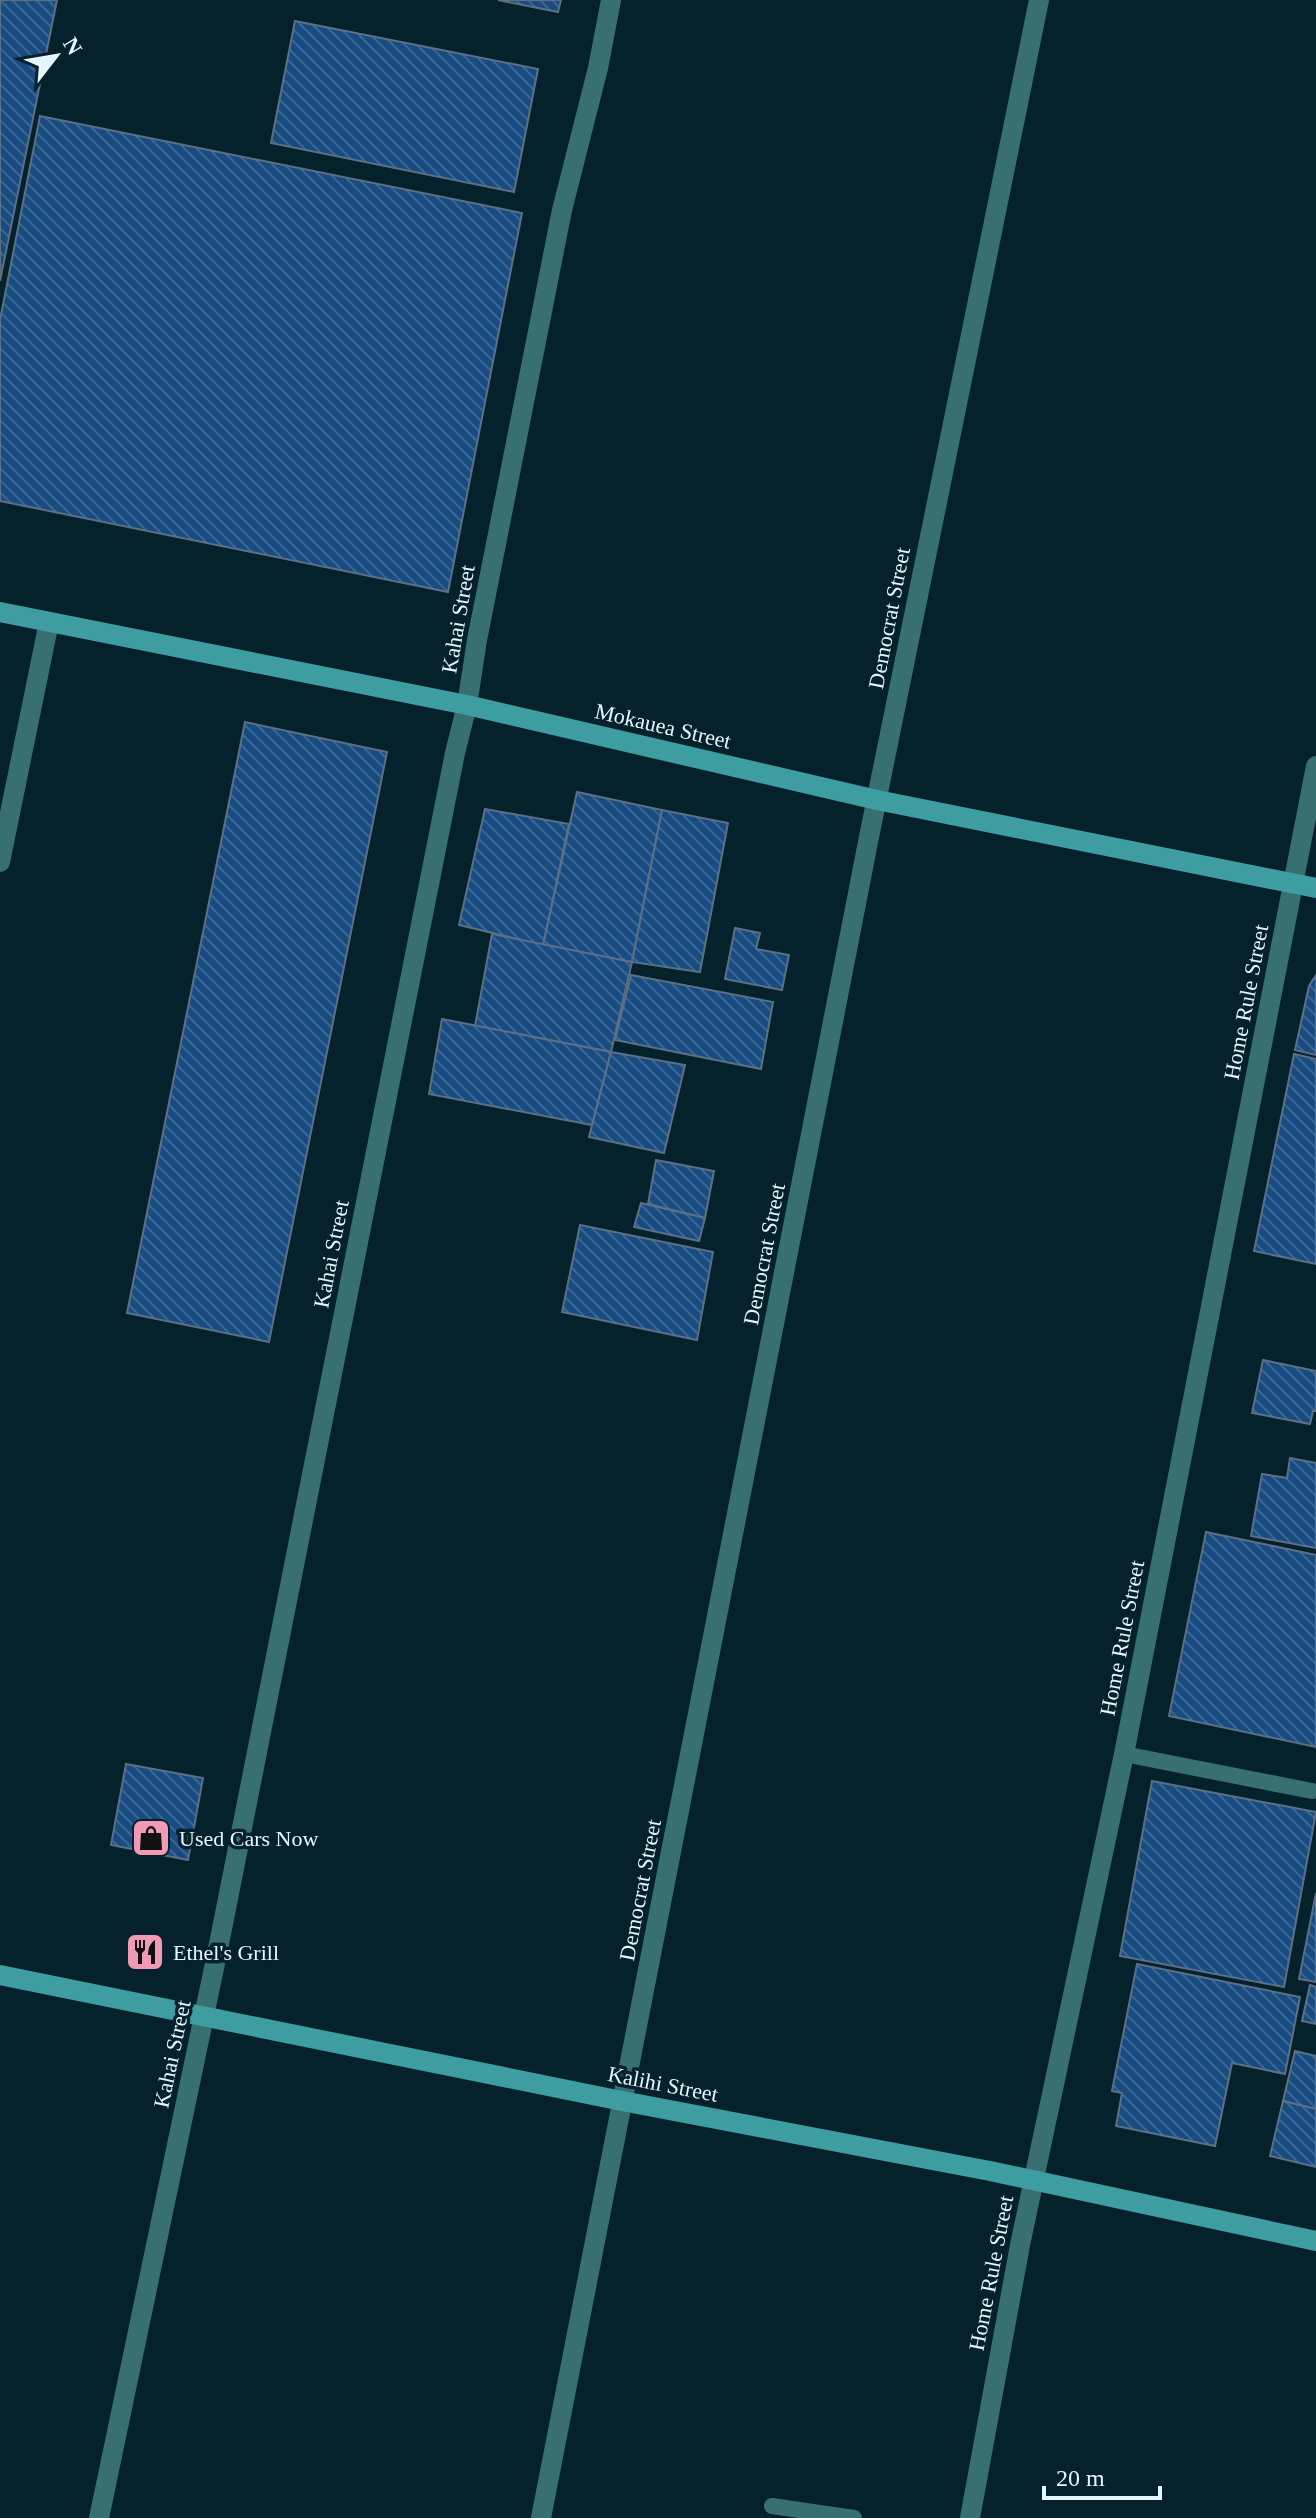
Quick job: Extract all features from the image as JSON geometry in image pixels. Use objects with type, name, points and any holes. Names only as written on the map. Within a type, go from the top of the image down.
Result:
[{"type":"street","name":"Kahai Street","points":[[99,2518],[204,2016],[467,705],[477,640],[562,210],[598,68],[611,0]]},
{"type":"street","name":"Democrat Street","points":[[541,2518],[877,800],[1039,0]]},
{"type":"street","name":"Mokauea Street","points":[[0,612],[467,705],[877,800],[1316,888]]},
{"type":"street","points":[[0,862],[49,622]]},
{"type":"street","name":"Home Rule Street","points":[[970,2518],[1034,2180],[1124,1754],[1316,766]]},
{"type":"street","name":"Kalihi Street","points":[[0,1975],[622,2101],[1034,2180],[1316,2241]]},
{"type":"lane","points":[[1124,1754],[1312,1791]]},
{"type":"lane","points":[[772,2506],[854,2518]]},
{"type":"building","points":[[0,0],[57,0],[0,281]]},
{"type":"building","points":[[498,0],[561,0],[558,12]]},
{"type":"building","points":[[295,21],[538,69],[514,192],[271,143]]},
{"type":"building","points":[[40,116],[522,213],[448,592],[0,501],[0,320]]},
{"type":"building","points":[[245,722],[387,752],[269,1342],[127,1313]]},
{"type":"building","points":[[577,792],[662,810],[632,962],[543,945]]},
{"type":"building","points":[[485,809],[569,824],[543,945],[459,925]]},
{"type":"building","points":[[662,810],[728,823],[700,972],[632,962]]},
{"type":"building","points":[[735,928],[760,933],[756,949],[789,955],[782,990],[725,979]]},
{"type":"building","points":[[492,934],[632,962],[611,1052],[475,1026]]},
{"type":"building","points":[[631,975],[773,1002],[761,1069],[615,1040]]},
{"type":"building","points":[[1316,975],[1316,1055],[1295,1050],[1309,986]]},
{"type":"building","points":[[442,1019],[611,1052],[592,1125],[429,1094]]},
{"type":"building","points":[[611,1052],[685,1065],[664,1153],[589,1137]]},
{"type":"building","points":[[1294,1054],[1316,1059],[1316,1264],[1254,1251]]},
{"type":"building","points":[[656,1160],[714,1171],[705,1218],[648,1204]]},
{"type":"building","points":[[641,1203],[705,1218],[699,1241],[634,1227]]},
{"type":"building","points":[[580,1225],[713,1252],[697,1340],[562,1312]]},
{"type":"building","points":[[1263,1360],[1316,1371],[1316,1411],[1313,1411],[1310,1424],[1252,1413]]},
{"type":"building","points":[[1290,1458],[1316,1463],[1316,1548],[1251,1536],[1262,1474],[1287,1478]]},
{"type":"building","points":[[1206,1532],[1316,1555],[1316,1747],[1169,1716]]},
{"type":"building","points":[[126,1764],[203,1778],[188,1860],[111,1845]]},
{"type":"building","points":[[1152,1781],[1316,1812],[1284,1987],[1120,1956]]},
{"type":"building","points":[[1316,1893],[1316,1982],[1299,1979]]},
{"type":"building","points":[[1137,1964],[1300,1997],[1285,2074],[1232,2063],[1215,2146],[1116,2126],[1122,2093],[1112,2091]]},
{"type":"building","points":[[1310,1985],[1316,1987],[1316,2024],[1302,2021]]},
{"type":"building","points":[[1295,2051],[1316,2056],[1316,2109],[1283,2101]]},
{"type":"building","points":[[1283,2101],[1316,2109],[1316,2167],[1270,2156]]},
{"type":"place","name":"Used Cars Now","points":[[151,1838]]},
{"type":"place","name":"Ethel's Grill","points":[[145,1952]]}]
